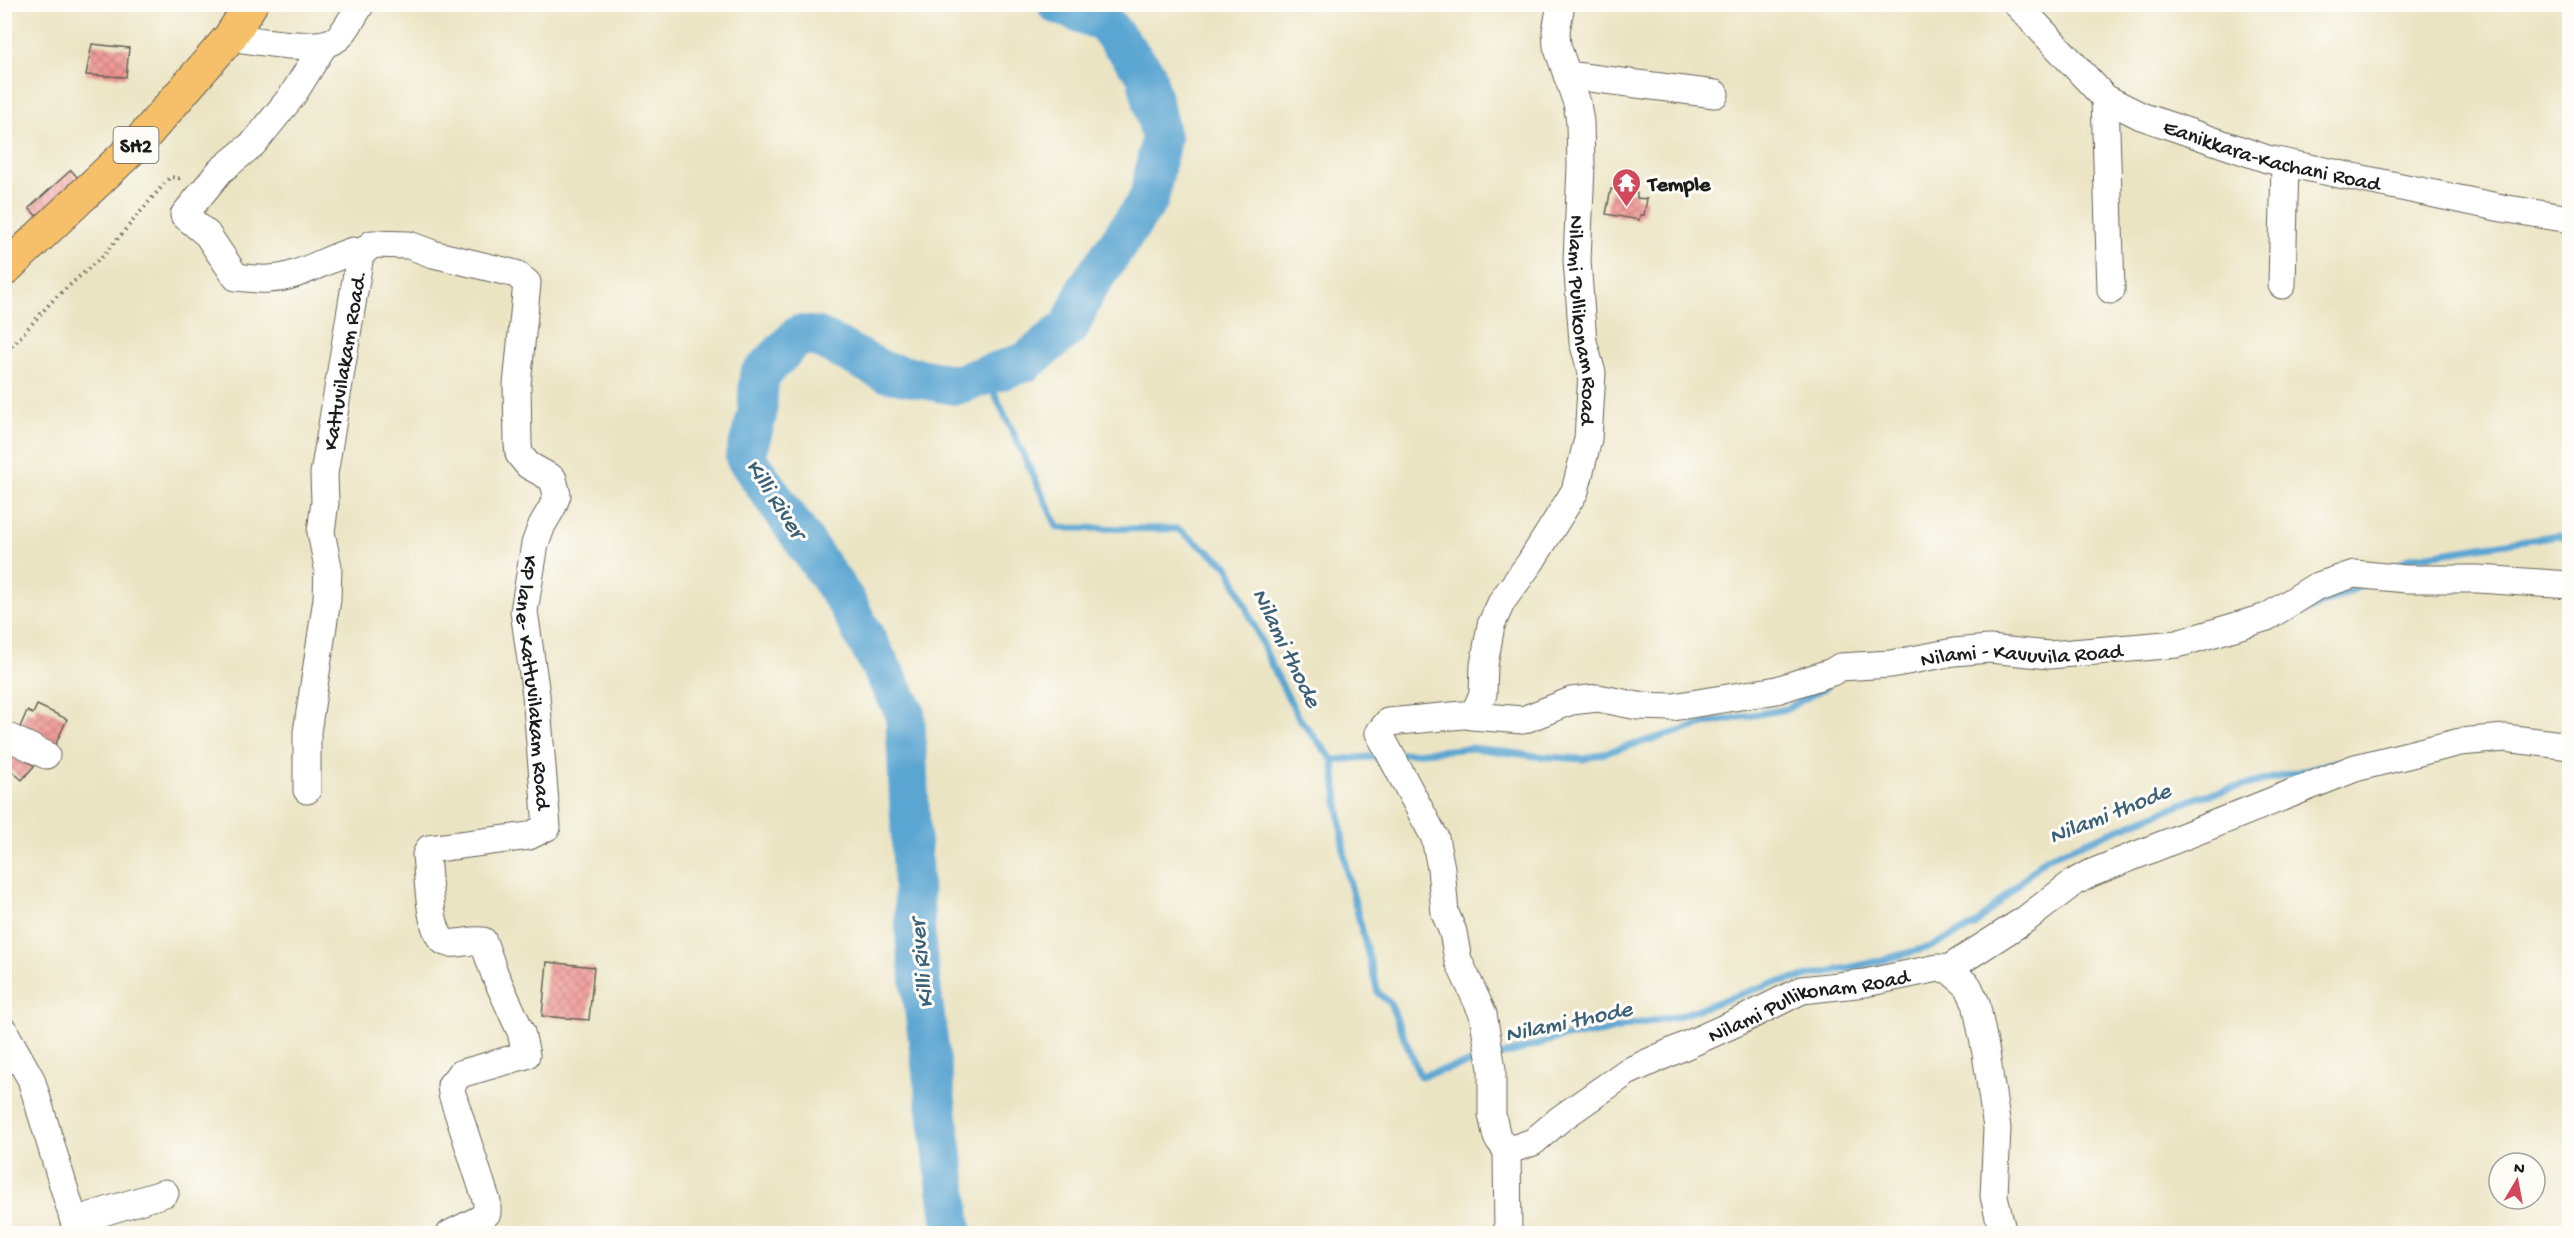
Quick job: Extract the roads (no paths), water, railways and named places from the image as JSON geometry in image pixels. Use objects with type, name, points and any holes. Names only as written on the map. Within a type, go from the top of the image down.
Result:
[{"type":"main road","name":"SH2","points":[[4,270],[139,142],[230,37],[251,4]]},
{"type":"street","points":[[230,37],[310,46],[324,45],[340,36],[361,4]]},
{"type":"street","name":"Nilami Pullikonam Road","points":[[1471,716],[1483,694],[1484,665],[1491,625],[1502,601],[1530,563],[1575,491],[1588,439],[1592,373],[1583,342],[1577,260],[1581,122],[1577,103],[1557,46],[1556,31],[1561,4]]},
{"type":"street","name":"Eanikkara-Kachani Road","points":[[2017,4],[2105,98],[2169,127],[2284,163],[2502,208],[2570,219]]},
{"type":"street","name":"Kattuvilakam Road.","points":[[307,789],[307,732],[327,599],[328,567],[321,532],[325,502],[324,474],[360,255],[352,250],[304,270],[270,279],[236,277],[207,234],[184,215],[220,171],[254,143],[292,96],[324,45]]},
{"type":"street","points":[[1567,75],[1715,94]]},
{"type":"street","points":[[2105,98],[2111,290]]},
{"type":"street","points":[[2282,285],[2284,163]]},
{"type":"street","name":"KP lane- Kattuvilakam Road","points":[[360,255],[372,244],[409,245],[433,254],[516,274],[527,283],[517,385],[519,454],[528,465],[553,479],[557,495],[535,544],[524,611],[536,695],[547,827],[529,836],[429,849],[426,855],[433,922],[441,939],[448,943],[473,939],[483,941],[508,1006],[521,1032],[526,1055],[460,1074],[451,1085],[486,1193],[490,1223],[480,1219],[450,1233]]},
{"type":"street","name":"Nilami - Kavuvila Road","points":[[1471,716],[1523,720],[1571,701],[1598,698],[1638,706],[1673,707],[1777,690],[1832,672],[1840,667],[1891,664],[1965,651],[1989,649],[2049,655],[2177,644],[2267,616],[2315,587],[2354,574],[2406,579],[2478,579],[2570,585]]},
{"type":"street","points":[[1471,716],[1388,722],[1379,733],[1435,838],[1441,868],[1445,913],[1453,932],[1458,960],[1483,1014],[1492,1069],[1492,1115],[1497,1137],[1507,1151],[1508,1233]]},
{"type":"street","points":[[4,735],[46,755]]},
{"type":"street","points":[[2003,1233],[1994,1196],[1997,1128],[1979,1012],[1973,992],[1948,969],[2026,919],[2088,874],[2355,768],[2460,742],[2505,738],[2570,746]]},
{"type":"street","name":"Nilami Pullikonam Road","points":[[1507,1151],[1533,1143],[1560,1119],[1627,1072],[1802,990],[1865,983],[1938,968],[1948,969]]},
{"type":"street","points":[[4,1031],[31,1079],[76,1227],[165,1193]]},
{"type":"waterway","name":"Killi River","points":[[953,1234],[916,947],[905,712],[845,600],[745,457],[757,415],[759,376],[799,335],[818,337],[885,372],[956,385],[1026,362],[1070,326],[1087,288],[1149,199],[1161,138],[1146,74],[1104,22],[1057,4]]},
{"type":"waterway","name":"Nilami thode","points":[[986,375],[1058,528],[1178,529],[1228,566],[1272,666],[1299,718],[1333,760],[1346,868],[1378,993],[1390,1003],[1420,1076],[1485,1059]]},
{"type":"waterway","points":[[2390,569],[2409,558],[2558,535],[2570,539]]},
{"type":"waterway","points":[[2288,619],[2365,584]]},
{"type":"waterway","points":[[1398,754],[1473,748],[1535,756],[1584,759],[1708,723],[1787,709],[1827,686]]},
{"type":"waterway","points":[[1333,760],[1384,756]]},
{"type":"waterway","name":"Nilami thode","points":[[1496,1057],[1562,1037],[1599,1033],[1678,1016],[1770,984],[1867,964],[1930,947],[1975,925],[2046,858],[2199,797],[2337,762]]},
{"type":"place","name":"Temple","points":[[1627,208]]}]
